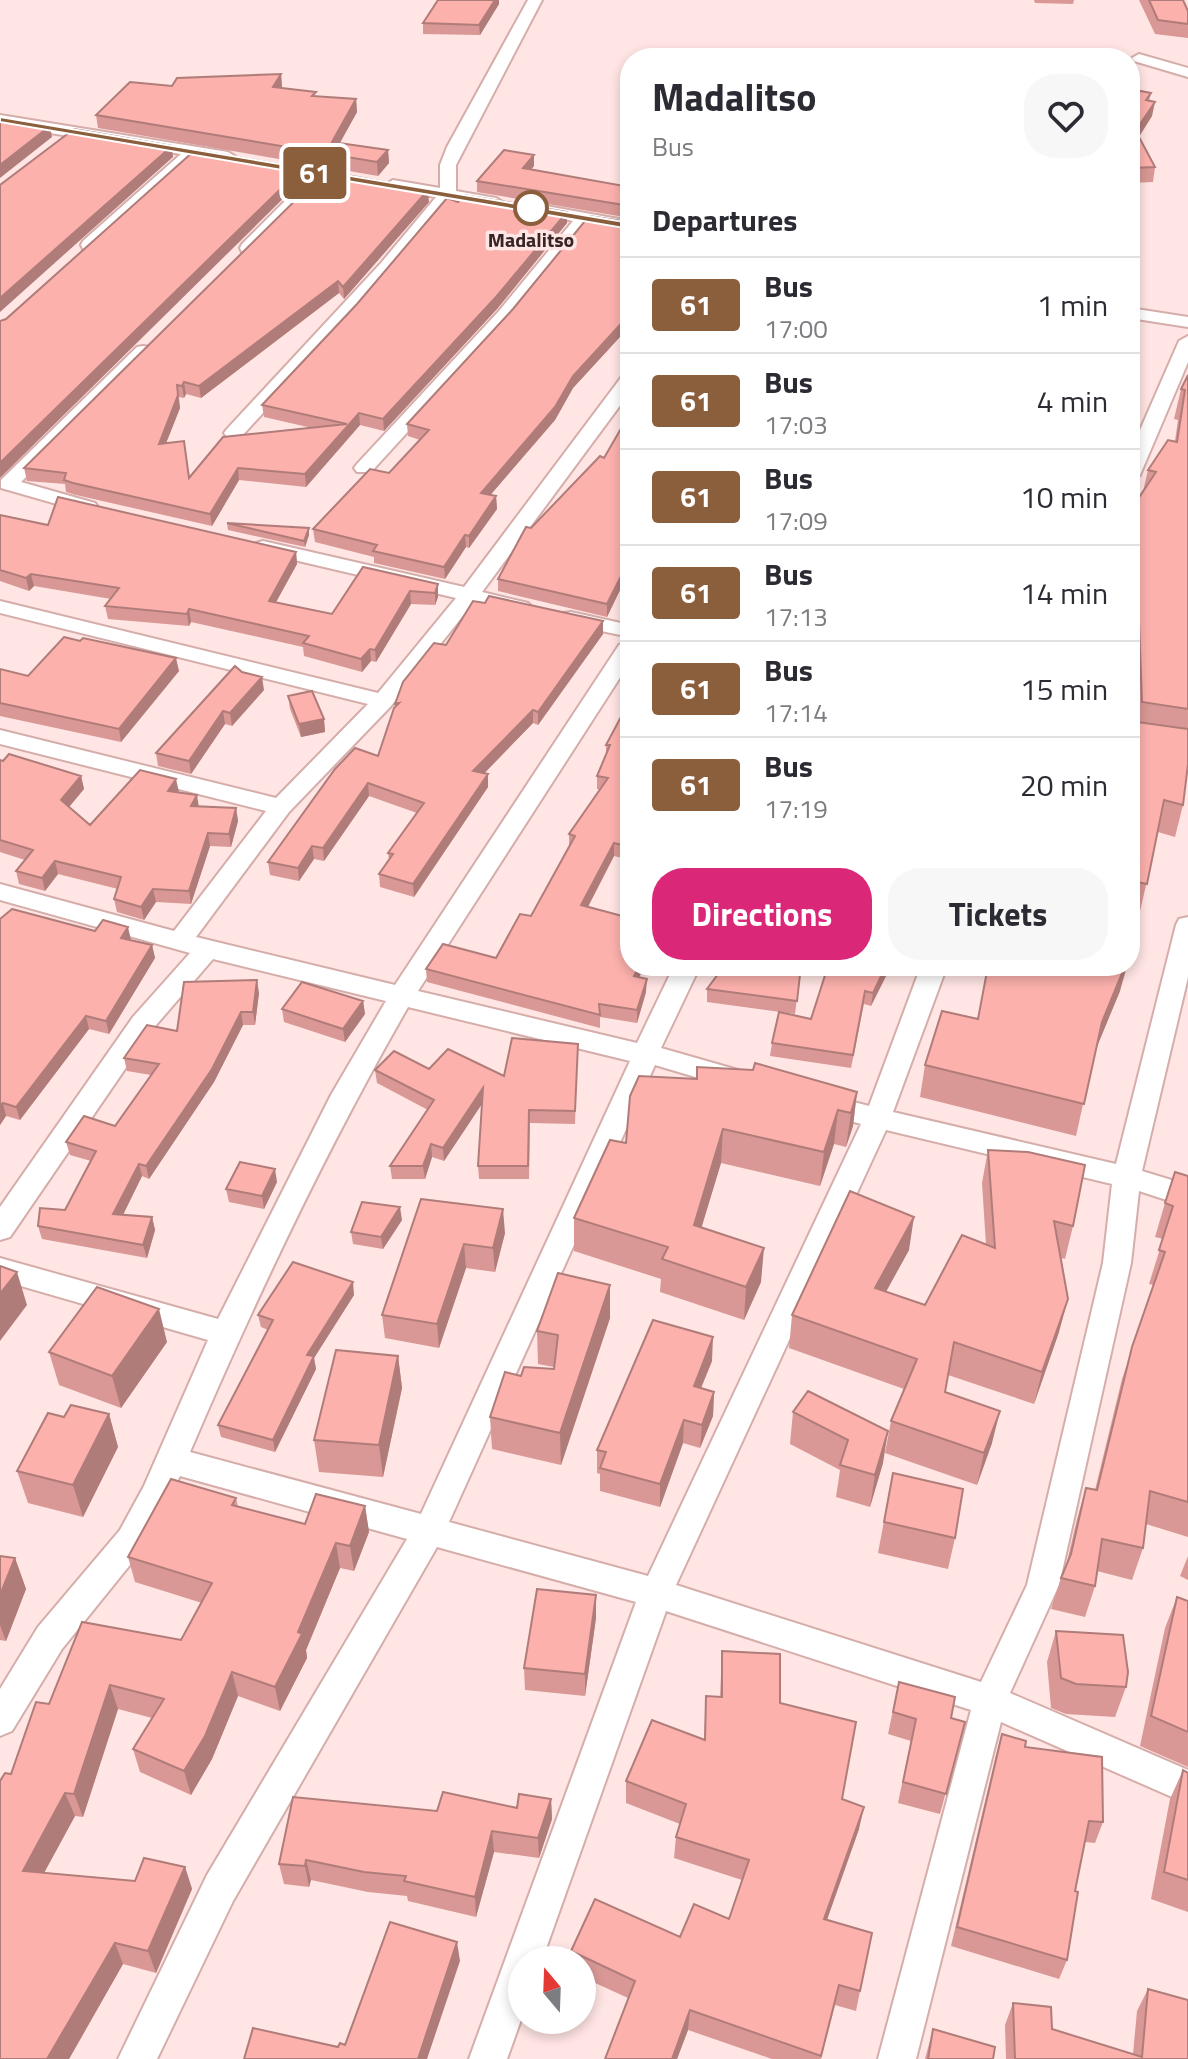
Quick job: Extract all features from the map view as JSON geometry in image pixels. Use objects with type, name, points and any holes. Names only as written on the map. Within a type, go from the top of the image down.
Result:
[{"type":"street","points":[[234,433],[387,267],[448,194],[448,165],[455,147],[535,0]]},
{"type":"street","points":[[1140,58],[1188,73]]},
{"type":"street","points":[[0,120],[251,161]]},
{"type":"street","points":[[50,149],[73,131]]},
{"type":"street","points":[[71,261],[194,151]]},
{"type":"street","points":[[236,259],[321,174]]},
{"type":"street","points":[[378,183],[620,224]]},
{"type":"street","points":[[364,468],[505,315],[584,218]]},
{"type":"street","points":[[1140,315],[1188,322]]},
{"type":"street","points":[[4,483],[160,334]]},
{"type":"street","points":[[1140,452],[1188,341]]},
{"type":"street","points":[[180,941],[281,807],[383,701],[470,594],[620,392]]},
{"type":"street","points":[[4,483],[100,510]]},
{"type":"street","points":[[237,541],[620,629]]},
{"type":"street","points":[[0,607],[383,701]]},
{"type":"street","points":[[0,1720],[50,1638],[131,1540],[171,1460],[226,1333],[344,1095],[401,997],[620,660]]},
{"type":"street","points":[[0,737],[281,807]]},
{"type":"street","points":[[0,919],[9,895],[208,949],[645,1054],[746,1082]]},
{"type":"street","points":[[897,2059],[990,1701],[1043,1585],[1117,1263],[1127,1175],[1188,925]]},
{"type":"street","points":[[0,1229],[142,1024],[208,949]]},
{"type":"street","points":[[137,2059],[220,1888],[429,1531],[682,976]]},
{"type":"street","points":[[529,1946],[656,1593],[877,1120],[930,976]]},
{"type":"street","points":[[790,1095],[877,1120],[1127,1175],[1188,1196]]},
{"type":"street","points":[[0,1269],[226,1333]]},
{"type":"street","points":[[171,1460],[656,1593],[990,1701],[1188,1787]]},
{"type":"street","points":[[488,2059],[508,2004]]},
{"type":"building","points":[[438,0],[495,0],[479,25],[423,23]]},
{"type":"building","points":[[1149,0],[1183,0],[1188,11],[1188,24],[1158,20]]},
{"type":"building","points":[[281,74],[273,87],[316,92],[312,96],[356,99],[332,142],[388,150],[377,162],[96,115],[130,82],[172,86],[177,78]]},
{"type":"building","points":[[1140,91],[1151,93],[1146,100],[1155,102],[1140,124]]},
{"type":"building","points":[[0,118],[50,126],[0,165]]},
{"type":"building","points":[[74,129],[172,146],[0,298],[0,185]]},
{"type":"building","points":[[1140,139],[1155,167],[1140,168]]},
{"type":"building","points":[[195,150],[302,168],[0,463],[0,321],[6,319]]},
{"type":"building","points":[[504,150],[534,155],[523,168],[620,185],[620,204],[477,181]]},
{"type":"building","points":[[325,171],[428,190],[343,287],[338,281],[199,386],[184,382],[182,386],[177,385],[178,395],[159,444],[184,441],[189,478],[223,437],[347,424],[262,405],[357,304],[447,198],[458,202],[464,195],[567,212],[496,297],[383,419],[359,413],[305,474],[238,468],[210,514],[73,483],[64,480],[66,473],[24,468]]},
{"type":"building","points":[[589,216],[620,221],[620,325],[573,376],[555,407],[481,493],[496,496],[444,567],[373,551],[377,545],[313,529],[370,469],[389,473],[429,430],[407,424],[513,309]]},
{"type":"building","points":[[1188,375],[1188,709],[1142,702],[1140,650],[1140,496],[1156,472],[1148,470],[1168,440],[1177,442],[1185,390],[1181,389]]},
{"type":"building","points":[[620,430],[620,578],[607,604],[498,579],[526,527],[531,528],[600,456],[604,458]]},
{"type":"building","points":[[58,497],[296,552],[269,601],[332,614],[363,567],[438,584],[435,593],[410,591],[375,650],[370,649],[361,659],[303,643],[309,636],[189,609],[187,614],[105,606],[119,588],[31,574],[26,578],[0,570],[0,515],[48,525]]},
{"type":"building","points":[[227,523],[309,528],[304,541]]},
{"type":"building","points":[[489,596],[603,621],[538,712],[533,710],[473,771],[488,774],[413,884],[379,874],[393,854],[388,853],[424,803],[368,783],[323,848],[312,846],[298,868],[268,862],[335,769],[355,748],[378,756],[394,708],[399,703],[395,704],[403,682],[434,643],[446,645],[473,601],[485,603]]},
{"type":"building","points":[[64,637],[80,641],[83,638],[176,658],[119,729],[0,703],[0,669],[28,676]]},
{"type":"building","points":[[235,666],[242,672],[262,677],[230,713],[223,711],[189,761],[156,753]]},
{"type":"building","points":[[312,691],[324,719],[299,724],[288,696]]},
{"type":"building","points":[[620,719],[620,844],[614,843],[581,905],[620,915],[620,976],[647,979],[637,1010],[599,1004],[600,1015],[426,969],[443,944],[496,958],[520,914],[531,916],[575,836],[569,834],[608,778],[597,776],[610,745],[606,745]]},
{"type":"building","points":[[1140,722],[1188,729],[1183,805],[1164,800],[1147,884],[1140,883]]},
{"type":"building","points":[[9,754],[81,776],[61,800],[90,825],[140,770],[176,779],[168,791],[197,795],[191,806],[236,808],[229,834],[208,833],[189,891],[153,889],[141,907],[114,899],[121,877],[55,861],[42,878],[16,871],[33,850],[0,840],[0,760],[3,761]]},
{"type":"building","points":[[12,909],[95,931],[103,920],[128,927],[121,938],[152,945],[106,1021],[86,1016],[16,1107],[3,1103],[0,1106],[0,919]]},
{"type":"building","points":[[717,976],[800,976],[797,1001],[707,989]]},
{"type":"building","points":[[825,976],[881,976],[873,993],[865,991],[853,1055],[772,1043],[779,1012],[811,1019]]},
{"type":"building","points":[[986,976],[1121,976],[1102,1022],[1084,1104],[925,1065],[942,1011],[978,1019]]},
{"type":"building","points":[[257,980],[253,1012],[241,1012],[212,1069],[146,1166],[139,1164],[113,1214],[152,1217],[143,1245],[38,1226],[40,1208],[65,1210],[96,1151],[66,1142],[84,1116],[115,1126],[159,1064],[124,1058],[147,1025],[177,1031],[184,982]]},
{"type":"building","points":[[302,982],[363,1001],[343,1029],[282,1009]]},
{"type":"building","points":[[512,1038],[578,1044],[575,1111],[529,1110],[528,1166],[478,1166],[483,1088],[443,1148],[431,1144],[423,1166],[390,1166],[434,1100],[375,1070],[394,1051],[429,1069],[448,1049],[504,1076]]},
{"type":"building","points":[[755,1063],[857,1092],[851,1113],[838,1110],[824,1152],[723,1129],[694,1225],[764,1248],[746,1287],[662,1259],[668,1247],[574,1218],[610,1140],[626,1143],[630,1096],[639,1076],[697,1079],[697,1067],[753,1070]]},
{"type":"building","points":[[988,1150],[1028,1152],[1085,1165],[1073,1226],[1054,1221],[1068,1299],[1042,1372],[954,1342],[945,1392],[1000,1411],[984,1453],[891,1421],[917,1359],[792,1315],[850,1191],[914,1217],[875,1288],[925,1305],[962,1235],[995,1248]]},
{"type":"building","points":[[240,1162],[275,1169],[262,1196],[226,1189]]},
{"type":"building","points":[[1175,1172],[1188,1176],[1188,1502],[1150,1491],[1143,1548],[1102,1539],[1095,1586],[1061,1578],[1071,1554],[1086,1488],[1097,1490],[1132,1347],[1165,1252],[1159,1250],[1173,1206],[1165,1203]]},
{"type":"building","points":[[421,1199],[503,1209],[493,1248],[464,1244],[437,1324],[382,1315]]},
{"type":"building","points":[[362,1202],[400,1207],[381,1237],[351,1232]]},
{"type":"building","points":[[293,1262],[353,1282],[307,1355],[314,1356],[273,1440],[218,1425],[273,1320],[258,1315]]},
{"type":"building","points":[[0,1266],[17,1272],[0,1294]]},
{"type":"building","points":[[558,1273],[610,1285],[560,1433],[490,1417],[505,1372],[521,1376],[524,1367],[554,1369],[558,1335],[537,1331]]},
{"type":"building","points":[[97,1287],[159,1309],[112,1376],[49,1352]]},
{"type":"building","points":[[653,1320],[713,1337],[694,1386],[714,1392],[702,1425],[684,1420],[660,1484],[600,1468],[606,1452],[597,1450]]},
{"type":"building","points":[[336,1350],[398,1356],[379,1445],[314,1440]]},
{"type":"building","points":[[808,1391],[888,1431],[875,1475],[840,1465],[848,1440],[793,1412]]},
{"type":"building","points":[[71,1405],[109,1414],[73,1485],[17,1471],[48,1413],[64,1417]]},
{"type":"building","points":[[893,1473],[963,1489],[955,1538],[884,1522]]},
{"type":"building","points":[[171,1479],[236,1498],[232,1505],[305,1524],[316,1494],[365,1506],[350,1546],[336,1543],[298,1632],[302,1634],[275,1687],[232,1672],[205,1736],[184,1771],[133,1749],[164,1699],[110,1685],[74,1794],[65,1793],[23,1871],[135,1881],[144,1858],[185,1867],[148,1951],[115,1943],[47,2059],[0,2059],[0,1781],[5,1773],[11,1774],[36,1702],[49,1704],[82,1622],[181,1640],[212,1583],[128,1557]]},
{"type":"building","points":[[0,1556],[15,1558],[0,1595]]},
{"type":"building","points":[[537,1589],[596,1595],[585,1674],[524,1668]]},
{"type":"building","points":[[1177,1597],[1188,1601],[1188,1732],[1151,1716]]},
{"type":"building","points":[[1056,1631],[1123,1635],[1128,1672],[1126,1687],[1076,1684],[1061,1678]]},
{"type":"building","points":[[722,1651],[780,1654],[780,1703],[856,1722],[842,1799],[864,1807],[824,1919],[872,1933],[860,1991],[839,1985],[821,2056],[690,2010],[672,2059],[605,2059],[635,1981],[596,1963],[596,1946],[573,1946],[595,1899],[680,1937],[694,1904],[729,1919],[749,1860],[676,1837],[686,1804],[626,1781],[652,1720],[705,1740],[706,1696],[722,1697]]},
{"type":"building","points":[[899,1682],[955,1697],[951,1718],[965,1722],[946,1794],[903,1782],[916,1719],[893,1712]]},
{"type":"building","points":[[1002,1734],[1026,1741],[1025,1747],[1102,1757],[1103,1822],[1089,1821],[1075,1891],[1078,1892],[1067,1960],[957,1927]]},
{"type":"building","points":[[1183,1770],[1188,1773],[1188,1880],[1164,1872]]},
{"type":"building","points":[[443,1792],[517,1808],[519,1794],[551,1799],[538,1838],[492,1831],[475,1897],[404,1881],[406,1876],[364,1872],[306,1860],[305,1866],[279,1864],[293,1797],[437,1811]]},
{"type":"building","points":[[390,1922],[457,1942],[418,2059],[244,2059],[253,2028],[338,2047],[340,2043],[345,2045]]},
{"type":"building","points":[[1148,1989],[1188,2000],[1188,2059],[1015,2059],[1013,2003],[1051,2007],[1052,2029],[1142,2057]]},
{"type":"building","points":[[933,2029],[995,2047],[993,2059],[928,2059]]},
{"type":"bus line","name":"61","points":[[0,120],[620,224]]},
{"type":"place","name":"Madalitso","points":[[531,208]]}]
